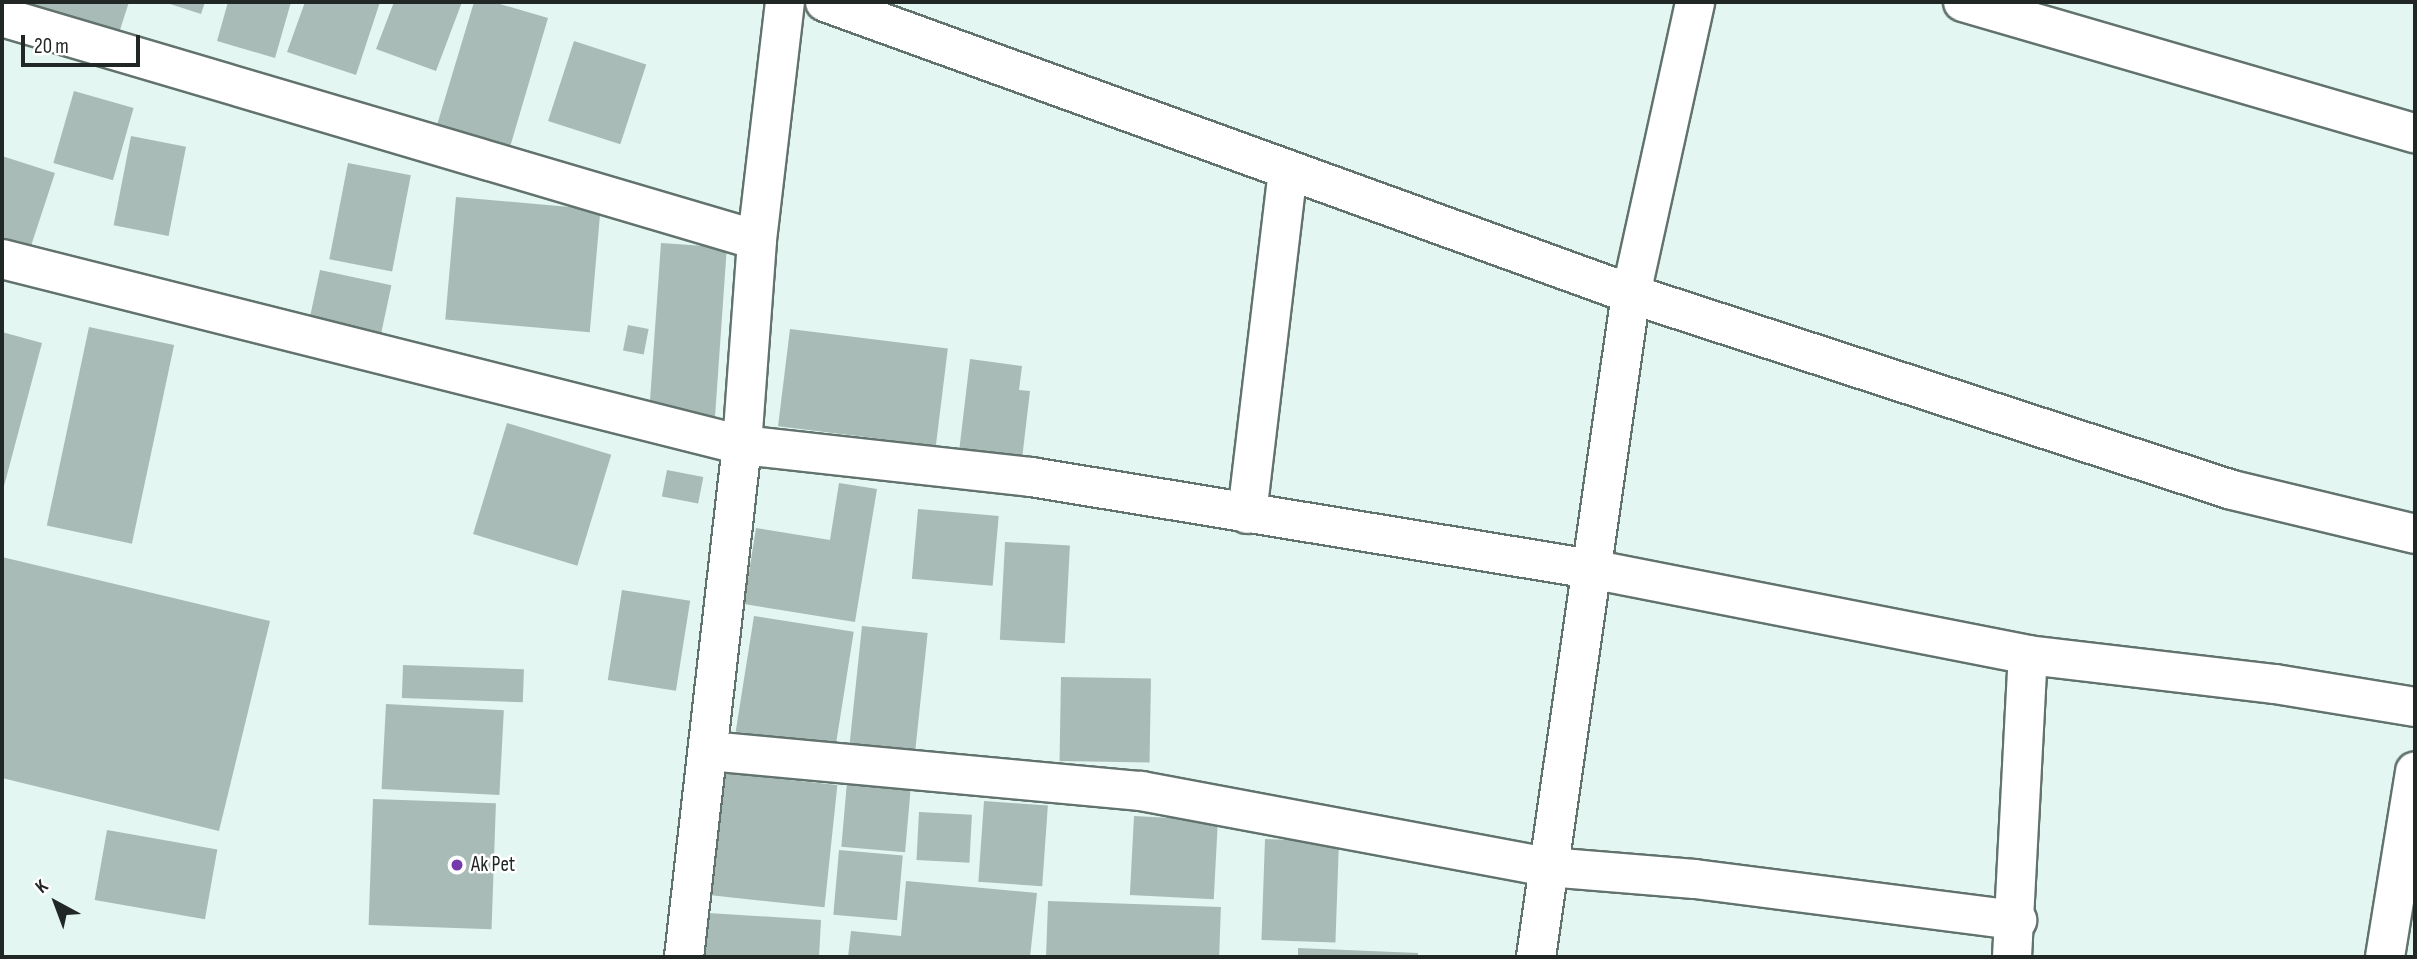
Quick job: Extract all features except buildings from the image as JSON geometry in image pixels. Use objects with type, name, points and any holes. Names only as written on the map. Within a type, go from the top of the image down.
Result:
[{"type":"street","points":[[684,957],[742,444],[757,240],[785,2]]},
{"type":"street","points":[[825,2],[1631,294],[2232,489],[2415,534]]},
{"type":"street","points":[[1536,957],[1631,294],[1695,2]]},
{"type":"street","points":[[1963,2],[2415,133]]},
{"type":"street","points":[[2,18],[757,240]]},
{"type":"street","points":[[1247,514],[1288,170]]},
{"type":"street","points":[[2,259],[742,444],[1031,477],[1591,569],[2028,654],[2275,684],[2415,707]]},
{"type":"street","points":[[2012,957],[2017,920],[2028,654]]},
{"type":"street","points":[[709,751],[1140,791],[1548,867],[1695,879],[2017,920]]},
{"type":"street","points":[[2385,957],[2415,771]]},
{"type":"place","name":"Ak Pet","points":[[457,865]]}]
